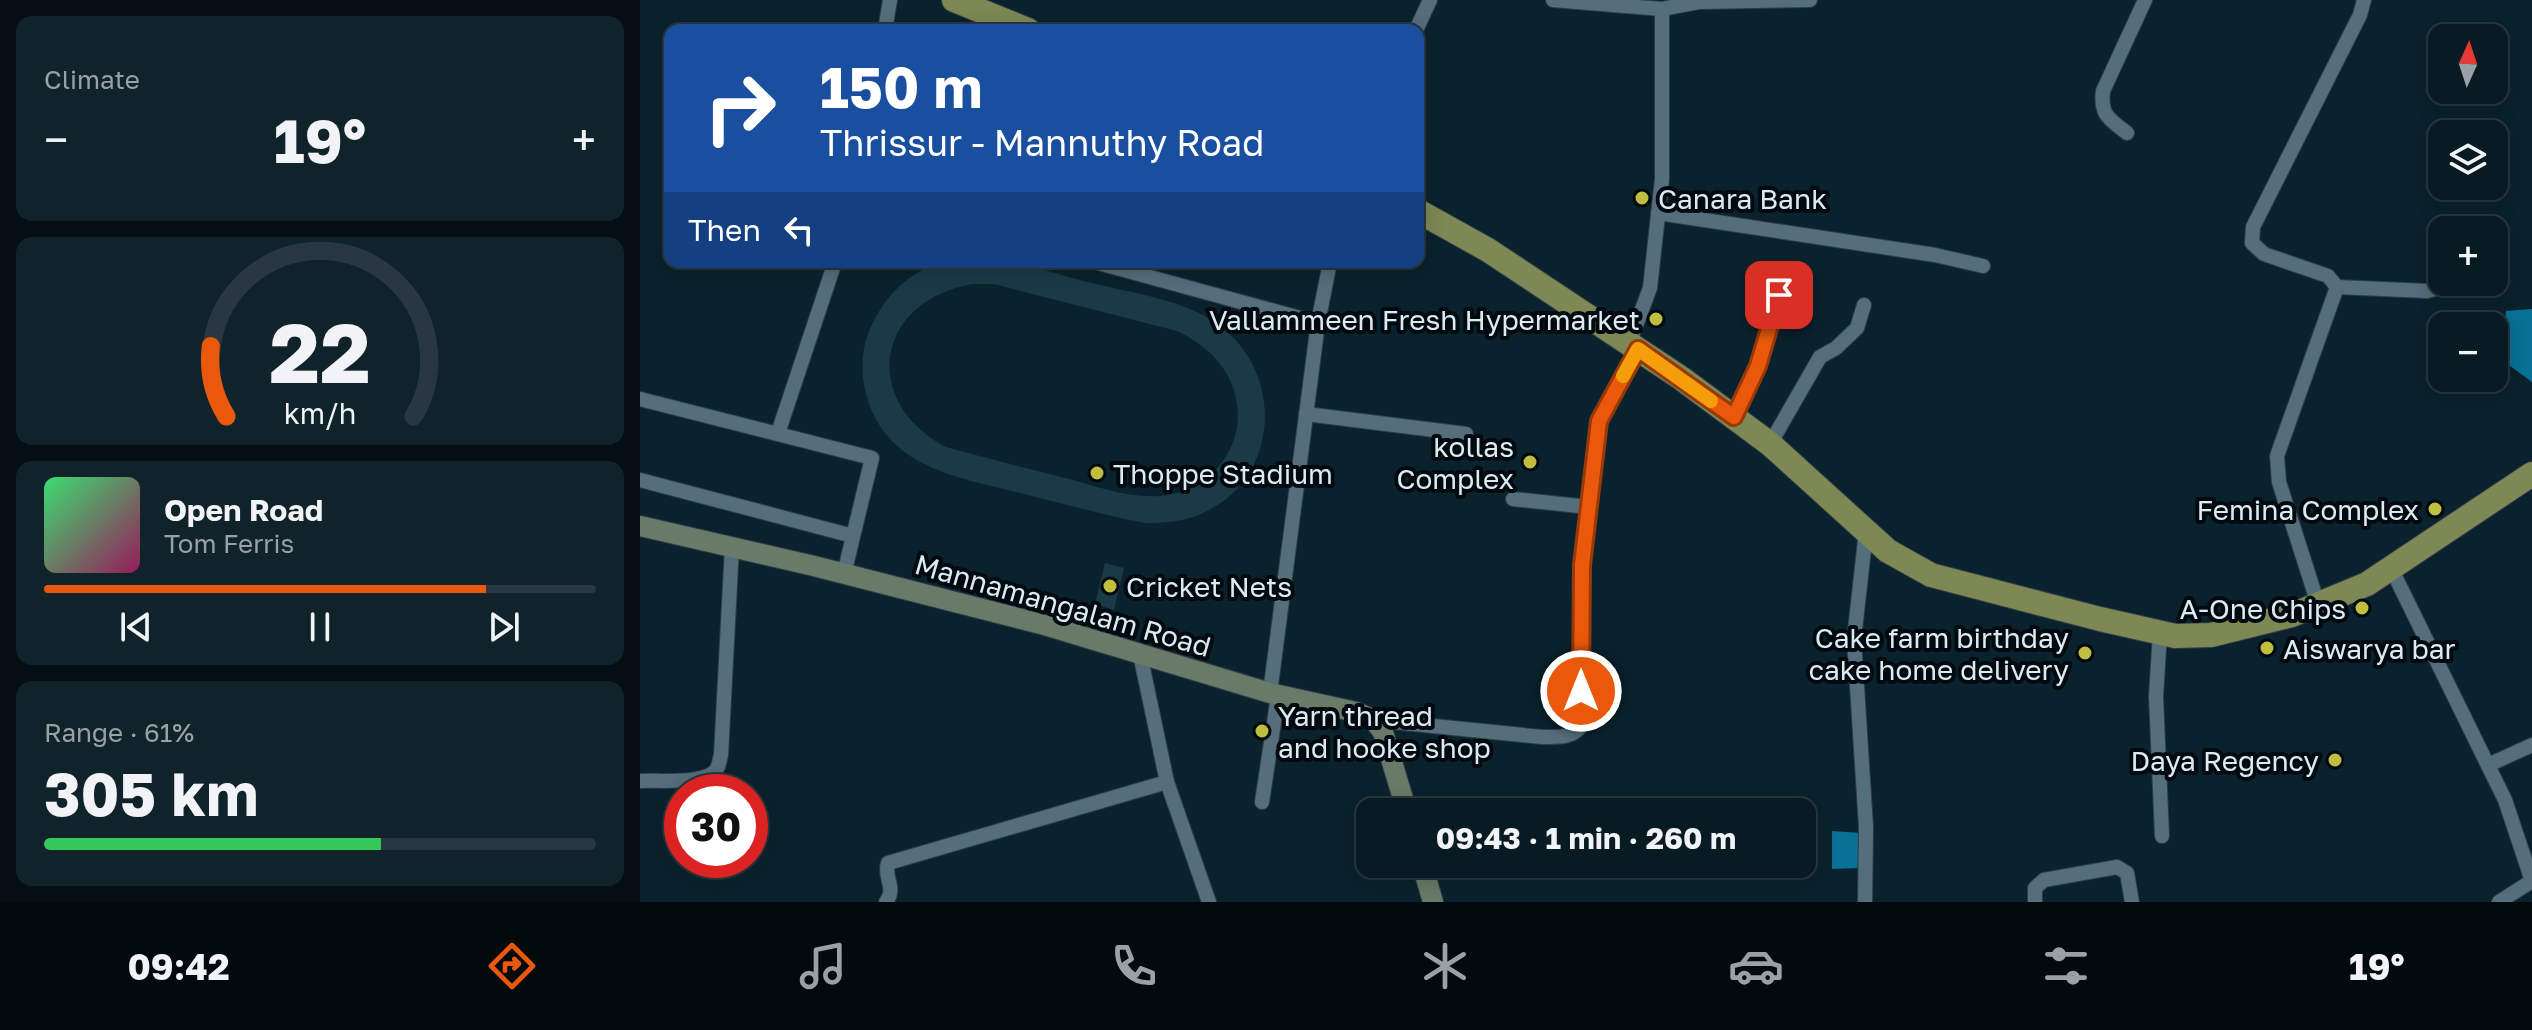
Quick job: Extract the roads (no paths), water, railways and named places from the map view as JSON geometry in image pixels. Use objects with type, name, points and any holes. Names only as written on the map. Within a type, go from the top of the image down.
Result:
[{"type":"main road","points":[[954,0],[1013,24]]},
{"type":"main road","points":[[1424,214],[1488,250],[1634,346],[1734,417],[1770,444],[1888,551],[1931,575],[2160,633],[2175,636],[2211,635],[2292,615],[2367,584],[2532,474]]},
{"type":"main road","name":"Mannamangalam Road","points":[[640,526],[1041,624],[1274,694],[1356,712],[1374,720]]},
{"type":"main road","points":[[1374,720],[1383,732],[1403,798]]},
{"type":"main road","points":[[1426,878],[1433,902]]},
{"type":"street","points":[[886,24],[890,0]]},
{"type":"street","points":[[1419,24],[1430,0]]},
{"type":"street","points":[[1553,0],[1662,9],[1699,1],[1810,0]]},
{"type":"street","points":[[2127,133],[2108,119],[2101,106],[2103,91],[2145,0]]},
{"type":"street","points":[[2318,604],[2279,482],[2277,456],[2337,287],[2328,276],[2264,254],[2252,243],[2253,227],[2360,15],[2364,0]]},
{"type":"street","points":[[1374,720],[1542,737],[1566,737],[1577,733],[1583,724],[1582,565],[1599,421],[1634,346],[1650,288],[1662,179],[1662,9]]},
{"type":"street","points":[[1658,213],[1935,255],[1983,266]]},
{"type":"street","points":[[778,433],[833,268]]},
{"type":"street","points":[[1117,268],[1318,323]]},
{"type":"street","points":[[1262,802],[1306,414],[1329,268]]},
{"type":"street","points":[[2337,287],[2428,291]]},
{"type":"street","points":[[1734,417],[1758,366],[1779,295]]},
{"type":"street","points":[[1770,444],[1820,357],[1836,348],[1857,328],[1864,305]]},
{"type":"street","points":[[640,399],[872,458],[844,574]]},
{"type":"street","points":[[1306,414],[1466,434]]},
{"type":"street","points":[[640,480],[853,536]]},
{"type":"street","points":[[1513,499],[1589,507]]},
{"type":"street","points":[[1865,902],[1866,827],[1854,639],[1866,531]]},
{"type":"street","points":[[640,781],[699,779],[718,768],[732,547]]},
{"type":"street","points":[[2391,568],[2505,800],[2532,881],[2499,902]]},
{"type":"street","points":[[2160,633],[2156,696],[2162,836]]},
{"type":"street","points":[[1140,654],[1167,782],[1209,902]]},
{"type":"street","points":[[2488,765],[2532,745]]},
{"type":"street","points":[[886,902],[892,888],[886,870],[888,863],[1167,782]]},
{"type":"street","points":[[2035,902],[2035,888],[2044,880],[2117,867],[2127,873],[2132,902]]},
{"type":"water","points":[[2532,309],[2532,382],[2508,364],[2506,311]]},
{"type":"water","points":[[1832,831],[1862,833],[1860,868],[1832,869]]},
{"type":"place","name":"Canara Bank","points":[[1642,198]]},
{"type":"place","name":"Vallammeen Fresh Hypermarket","points":[[1656,319]]},
{"type":"place","name":"kollas Complex","points":[[1530,462]]},
{"type":"place","name":"Thoppe Stadium","points":[[1097,473]]},
{"type":"place","name":"Femina Complex","points":[[2435,509]]},
{"type":"place","name":"Cricket Nets","points":[[1110,586]]},
{"type":"place","name":"A-One Chips","points":[[2362,608]]},
{"type":"place","name":"Aiswarya bar","points":[[2267,648]]},
{"type":"place","name":"Cake farm birthday cake home delivery","points":[[2085,653]]},
{"type":"place","name":"Yarn thread and hooke shop","points":[[1262,731]]},
{"type":"place","name":"Daya Regency","points":[[2335,760]]}]
